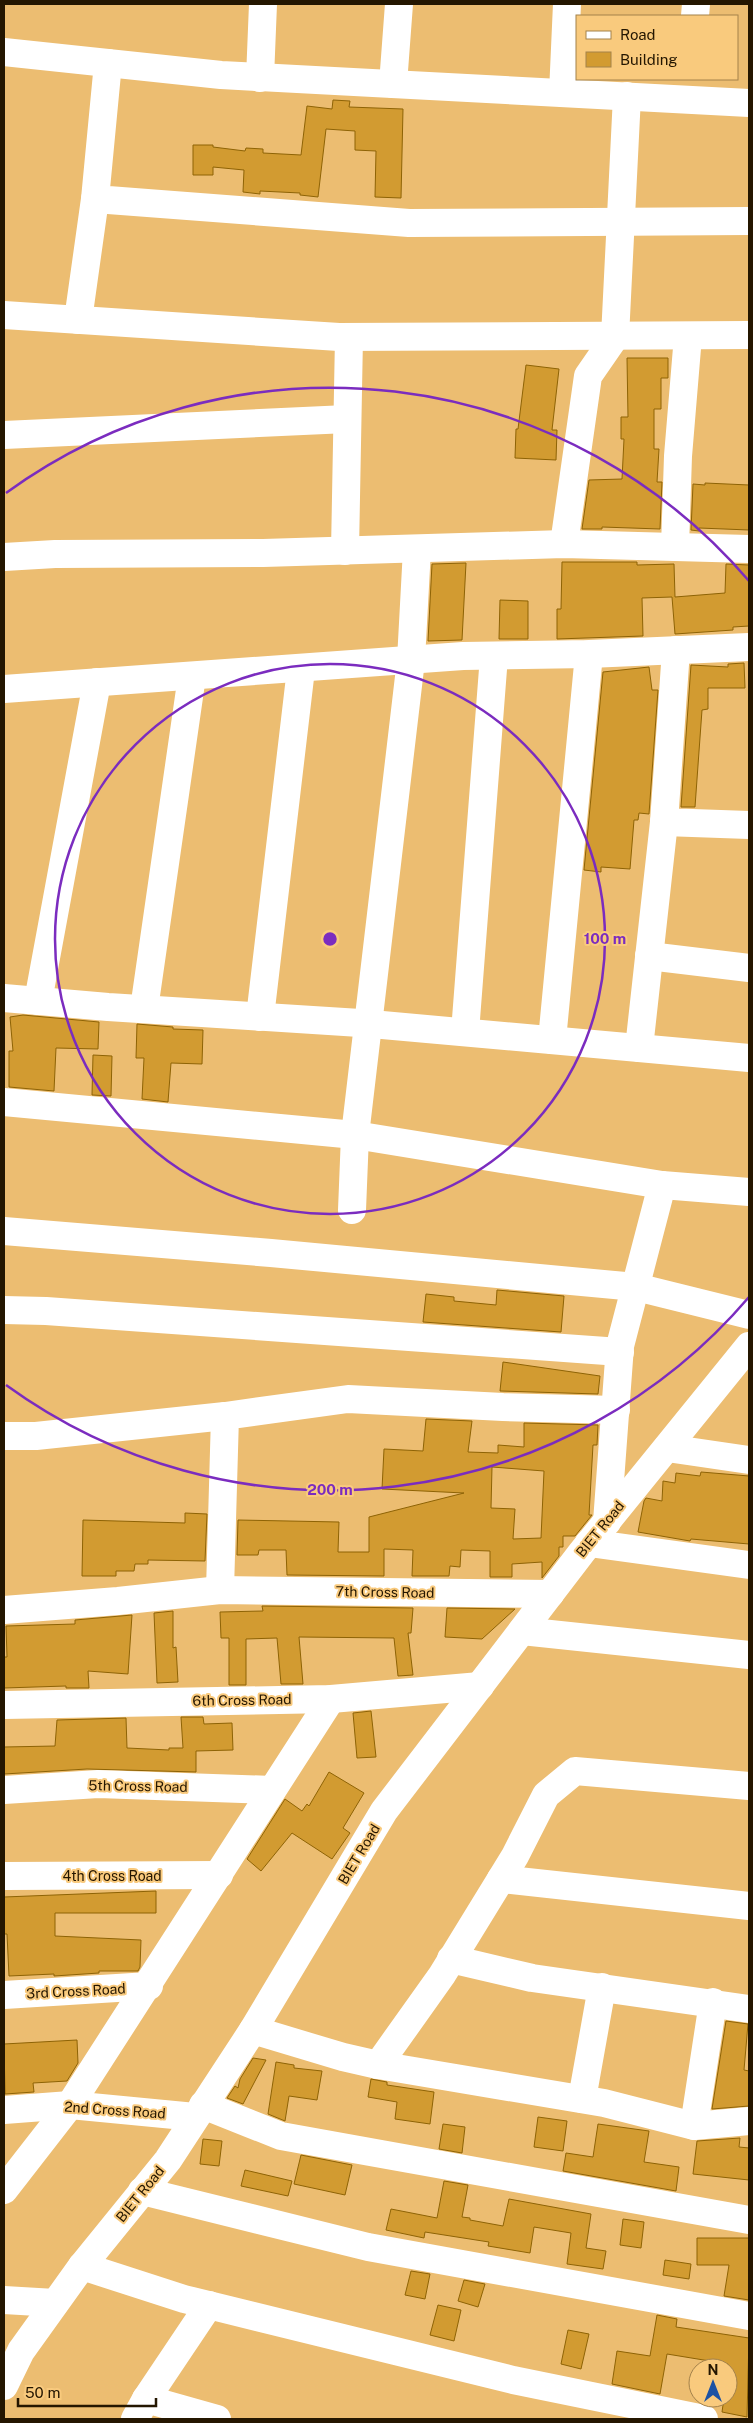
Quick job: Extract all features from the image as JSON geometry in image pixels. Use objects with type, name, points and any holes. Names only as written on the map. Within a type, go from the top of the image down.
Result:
[{"type":"street","points":[[260,78],[263,4]]},
{"type":"street","points":[[394,84],[399,4]]},
{"type":"street","points":[[563,93],[567,4]]},
{"type":"street","points":[[4,52],[260,78],[627,96],[689,89],[749,103]]},
{"type":"street","points":[[78,320],[95,199],[108,63]]},
{"type":"street","points":[[564,544],[588,376],[615,336],[627,96]]},
{"type":"street","points":[[95,199],[409,223],[621,220],[749,221]]},
{"type":"street","points":[[4,316],[349,336],[749,335]]},
{"type":"street","points":[[345,551],[349,336]]},
{"type":"street","points":[[675,547],[678,456],[688,336]]},
{"type":"street","points":[[4,435],[347,419]]},
{"type":"street","points":[[4,557],[345,551],[564,544],[749,549]]},
{"type":"street","points":[[352,1210],[355,1135],[411,660],[417,549]]},
{"type":"street","points":[[4,689],[411,660],[749,647]]},
{"type":"street","points":[[639,1048],[664,822],[676,650]]},
{"type":"street","points":[[552,1040],[589,654]]},
{"type":"street","points":[[465,1032],[494,656]]},
{"type":"street","points":[[260,1016],[300,669]]},
{"type":"street","points":[[144,1009],[192,676]]},
{"type":"street","points":[[38,1001],[98,682]]},
{"type":"street","points":[[664,822],[749,825]]},
{"type":"street","points":[[649,956],[749,968]]},
{"type":"street","points":[[4,998],[369,1024],[749,1058]]},
{"type":"street","points":[[4,1102],[355,1135],[662,1185],[749,1192]]},
{"type":"street","points":[[607,1522],[620,1346],[662,1185]]},
{"type":"street","points":[[4,1231],[271,1253],[636,1287],[749,1315]]},
{"type":"street","points":[[4,1310],[56,1312],[620,1352]]},
{"type":"street","name":"BIET Road","points":[[4,2386],[21,2351],[55,2303],[82,2266],[168,2160],[253,2030],[384,1811],[589,1543],[749,1346]]},
{"type":"street","points":[[4,1436],[36,1436],[225,1416],[348,1399],[503,1407],[616,1410]]},
{"type":"street","points":[[220,1590],[225,1416]]},
{"type":"street","points":[[667,1448],[749,1460]]},
{"type":"street","points":[[589,1543],[749,1565]]},
{"type":"street","name":"7th Cross Road","points":[[4,1610],[118,1602],[220,1590],[550,1594]]},
{"type":"street","points":[[522,1631],[749,1654]]},
{"type":"street","name":"6th Cross Road","points":[[4,1705],[331,1699],[480,1686]]},
{"type":"street","points":[[4,2190],[70,2105],[220,1875],[331,1699]]},
{"type":"street","points":[[378,2065],[451,1959],[501,1879],[546,1795],[574,1771],[749,1786]]},
{"type":"street","name":"5th Cross Road","points":[[4,1790],[98,1784],[272,1790]]},
{"type":"street","name":"4th Cross Road","points":[[4,1876],[220,1875]]},
{"type":"street","points":[[501,1879],[749,1906]]},
{"type":"street","points":[[451,1959],[532,1978],[713,2002],[749,2009]]},
{"type":"street","name":"3rd Cross Road","points":[[4,1995],[148,1986]]},
{"type":"street","points":[[582,2099],[602,1987]]},
{"type":"street","points":[[694,2126],[713,2002]]},
{"type":"street","points":[[253,2030],[343,2057],[378,2065],[582,2099],[694,2126],[749,2121]]},
{"type":"street","name":"2nd Cross Road","points":[[4,2110],[70,2105],[200,2111],[281,2136],[749,2220]]},
{"type":"street","points":[[142,2191],[368,2247],[749,2316]]},
{"type":"street","points":[[82,2266],[209,2306],[513,2380],[704,2419]]},
{"type":"street","points":[[4,2300],[55,2303]]},
{"type":"street","points":[[209,2306],[140,2409],[217,2419]]},
{"type":"building","points":[[333,100],[350,101],[349,107],[403,109],[401,198],[375,197],[376,151],[355,150],[355,131],[326,129],[318,197],[300,195],[300,193],[260,191],[260,194],[243,192],[244,170],[213,167],[213,175],[193,175],[193,145],[213,145],[213,147],[245,151],[246,148],[263,149],[263,153],[301,155],[307,106],[332,109]]},
{"type":"building","points":[[627,358],[668,358],[668,378],[661,378],[661,409],[654,409],[654,449],[659,449],[657,482],[662,482],[660,529],[602,527],[602,529],[582,529],[589,480],[622,479],[624,439],[621,439],[621,417],[628,417]]},
{"type":"building","points":[[526,365],[559,369],[552,430],[557,430],[556,460],[515,458],[516,429],[518,429]]},
{"type":"building","points":[[705,483],[749,485],[749,530],[699,528],[699,531],[691,530],[693,484],[705,485]]},
{"type":"building","points":[[562,562],[637,562],[637,565],[674,564],[675,597],[725,593],[726,564],[749,565],[749,626],[733,627],[733,630],[675,634],[672,597],[642,598],[643,636],[557,639],[557,609],[561,609]]},
{"type":"building","points":[[466,563],[462,640],[428,641],[432,564]]},
{"type":"building","points":[[500,600],[528,601],[528,639],[499,639]]},
{"type":"building","points":[[744,663],[745,688],[708,688],[708,709],[702,710],[695,807],[681,807],[691,665],[728,667],[728,664]]},
{"type":"building","points":[[649,667],[652,690],[658,690],[649,814],[639,813],[638,820],[634,820],[630,869],[601,867],[601,872],[584,870],[603,672]]},
{"type":"building","points":[[23,1015],[99,1022],[98,1049],[56,1048],[54,1091],[9,1087],[9,1051],[13,1051],[10,1017]]},
{"type":"building","points":[[137,1024],[173,1027],[173,1029],[203,1030],[202,1064],[171,1063],[168,1102],[142,1099],[144,1058],[136,1058]]},
{"type":"building","points":[[93,1055],[112,1056],[111,1096],[92,1095]]},
{"type":"building","points":[[497,1290],[564,1296],[561,1332],[423,1322],[426,1294],[454,1297],[454,1301],[496,1305]]},
{"type":"building","points":[[503,1362],[600,1376],[598,1394],[500,1391]]},
{"type":"building","points":[[426,1419],[472,1421],[468,1452],[498,1453],[498,1445],[524,1447],[524,1423],[598,1425],[597,1445],[593,1445],[589,1515],[592,1515],[575,1536],[563,1536],[563,1547],[559,1547],[559,1556],[542,1578],[542,1562],[512,1564],[512,1577],[490,1577],[490,1551],[461,1550],[460,1567],[450,1566],[449,1576],[412,1576],[413,1550],[384,1549],[384,1576],[287,1575],[286,1550],[259,1550],[258,1555],[237,1555],[238,1520],[339,1522],[338,1552],[369,1552],[369,1517],[464,1493],[382,1489],[384,1449],[423,1451]],"holes":[[[492,1467],[544,1471],[541,1538],[513,1539],[515,1509],[491,1508]]]},
{"type":"building","points":[[701,1472],[749,1476],[749,1544],[691,1539],[690,1541],[638,1532],[644,1501],[646,1498],[662,1501],[663,1481],[675,1483],[676,1473],[700,1476]]},
{"type":"building","points":[[185,1513],[207,1514],[205,1561],[148,1560],[148,1564],[135,1564],[134,1571],[116,1571],[116,1576],[82,1576],[83,1520],[185,1523]]},
{"type":"building","points":[[262,1606],[413,1608],[411,1633],[408,1633],[413,1675],[398,1676],[394,1638],[299,1637],[303,1684],[281,1684],[277,1638],[246,1639],[246,1685],[229,1685],[229,1638],[221,1638],[220,1612],[263,1611]]},
{"type":"building","points":[[447,1608],[515,1609],[482,1639],[445,1637]]},
{"type":"building","points":[[173,1611],[173,1648],[176,1647],[178,1682],[157,1683],[154,1613]]},
{"type":"building","points":[[132,1615],[128,1674],[88,1671],[89,1688],[66,1688],[66,1686],[4,1688],[4,1657],[7,1657],[6,1626],[75,1624],[75,1620]]},
{"type":"building","points":[[371,1711],[376,1757],[357,1758],[353,1713]]},
{"type":"building","points":[[181,1717],[203,1717],[204,1724],[232,1723],[233,1750],[196,1751],[196,1772],[87,1769],[4,1774],[4,1747],[55,1746],[57,1720],[126,1718],[127,1748],[169,1750],[169,1748],[183,1748]]},
{"type":"building","points":[[329,1772],[364,1793],[343,1828],[350,1833],[332,1859],[292,1833],[261,1871],[247,1859],[285,1799],[302,1811],[307,1804],[309,1806]]},
{"type":"building","points":[[156,1891],[156,1913],[55,1913],[55,1936],[141,1940],[140,1967],[138,1971],[99,1971],[99,1973],[54,1976],[54,1974],[9,1976],[7,1934],[4,1934],[4,1897]]},
{"type":"building","points":[[726,2021],[748,2024],[744,2070],[749,2071],[749,2106],[712,2109]]},
{"type":"building","points":[[77,2040],[78,2063],[67,2081],[33,2083],[34,2092],[5,2094],[4,2044]]},
{"type":"building","points":[[253,2058],[266,2060],[243,2104],[227,2098],[235,2086],[238,2088],[240,2079]]},
{"type":"building","points":[[276,2062],[294,2065],[294,2068],[322,2071],[317,2100],[289,2096],[285,2121],[268,2114]]},
{"type":"building","points":[[371,2079],[387,2082],[387,2085],[434,2092],[430,2124],[395,2119],[397,2102],[368,2097]]},
{"type":"building","points":[[538,2117],[567,2121],[563,2151],[534,2147]]},
{"type":"building","points":[[443,2124],[465,2127],[462,2153],[439,2149]]},
{"type":"building","points":[[598,2124],[649,2131],[644,2162],[679,2167],[676,2191],[563,2171],[566,2153],[593,2157]]},
{"type":"building","points":[[740,2138],[739,2147],[749,2148],[749,2180],[693,2174],[697,2141]]},
{"type":"building","points":[[203,2139],[222,2141],[219,2166],[200,2164]]},
{"type":"building","points":[[301,2155],[352,2165],[345,2195],[294,2184]]},
{"type":"building","points":[[245,2170],[292,2181],[288,2196],[241,2186]]},
{"type":"building","points":[[444,2181],[468,2185],[462,2217],[470,2218],[470,2220],[503,2226],[509,2199],[591,2214],[586,2248],[606,2251],[603,2269],[567,2264],[571,2233],[534,2227],[530,2253],[488,2246],[489,2242],[425,2232],[424,2238],[386,2230],[391,2209],[437,2218]]},
{"type":"building","points":[[623,2219],[644,2222],[641,2248],[620,2245]]},
{"type":"building","points":[[697,2238],[749,2238],[749,2300],[724,2296],[729,2265],[697,2265]]},
{"type":"building","points":[[665,2260],[691,2264],[689,2279],[663,2275]]},
{"type":"building","points":[[411,2271],[430,2274],[425,2299],[405,2295]]},
{"type":"building","points":[[464,2280],[485,2284],[478,2307],[458,2301]]},
{"type":"building","points":[[438,2305],[461,2310],[454,2341],[430,2335]]},
{"type":"building","points":[[657,2315],[677,2319],[676,2327],[749,2338],[747,2417],[722,2412],[723,2408],[738,2408],[738,2358],[691,2358],[667,2354],[660,2394],[612,2384],[617,2351],[650,2356]]},
{"type":"building","points":[[568,2330],[589,2334],[581,2369],[561,2364]]}]
